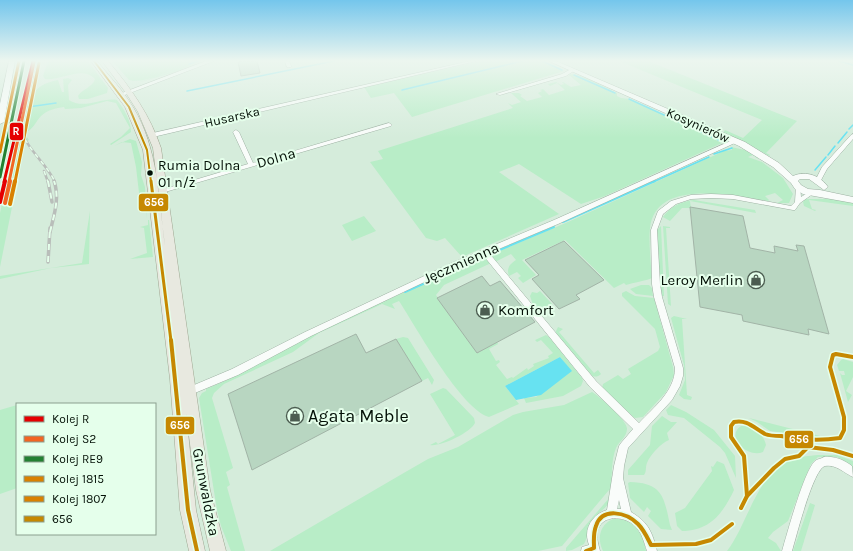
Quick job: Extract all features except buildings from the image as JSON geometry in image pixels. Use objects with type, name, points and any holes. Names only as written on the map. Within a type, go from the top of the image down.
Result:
[{"type":"main road","points":[[0,122],[7,87]]},
{"type":"main road","points":[[118,87],[127,96]]},
{"type":"main road","points":[[121,87],[127,96]]},
{"type":"main road","points":[[127,96],[147,87]]},
{"type":"main road","name":"Kosynierów","points":[[611,87],[735,141],[776,165],[811,193]]},
{"type":"main road","name":"Grunwaldzka","points":[[127,96],[145,116],[153,135],[159,157],[204,490],[218,551]]},
{"type":"main road","name":"Grunwaldzka","points":[[127,96],[143,137],[151,173],[176,379],[188,510],[198,551]]},
{"type":"main road","points":[[797,182],[818,185],[853,200]]},
{"type":"main road","points":[[811,193],[818,185]]},
{"type":"street","name":"Husarska","points":[[153,135],[362,87]]},
{"type":"street","points":[[498,94],[523,87]]},
{"type":"street","name":"Dolna","points":[[163,191],[389,125]]},
{"type":"street","points":[[236,132],[251,165]]},
{"type":"street","points":[[818,185],[824,168],[853,136]]},
{"type":"street","name":"Jęczmienna","points":[[190,391],[235,372],[308,334],[484,252],[556,222],[735,141]]},
{"type":"street","points":[[797,182],[798,202]]},
{"type":"street","points":[[612,512],[619,466],[624,446],[669,397],[676,386],[679,376],[658,297],[656,284],[654,230],[655,221],[659,213],[674,201],[696,196],[719,196],[792,208],[811,193]]},
{"type":"street","points":[[484,252],[593,384],[639,429]]},
{"type":"street","points":[[787,551],[809,483],[817,466],[821,463],[834,461],[853,472]]},
{"type":"street","points":[[618,478],[627,515]]},
{"type":"street","points":[[592,550],[592,535],[595,524],[602,516],[612,512],[627,515],[642,527],[648,535],[652,551]]},
{"type":"green space","points":[[40,87],[60,87],[62,92],[64,92],[64,87],[68,87],[69,100],[81,104],[105,100],[117,100],[127,115],[131,132],[111,145],[110,144],[121,137],[130,128],[116,103],[107,101],[81,108],[58,108],[41,116],[28,131],[26,136],[29,140],[25,142],[0,267],[0,213],[19,125],[20,131],[23,130],[29,94],[34,93]]},
{"type":"green space","points":[[89,87],[107,87],[108,88],[107,93],[88,99],[79,99],[78,96]]},
{"type":"green space","points":[[364,87],[512,87],[412,117],[394,93],[371,98]]},
{"type":"green space","points":[[561,87],[605,87],[617,93],[617,96],[621,98],[630,99],[722,143],[605,196],[581,204],[519,164],[499,172],[559,214],[462,257],[445,238],[437,241],[426,238],[370,162],[383,159],[378,151],[513,108],[508,103],[512,105],[521,102],[511,93],[519,93],[522,95],[520,96],[527,101],[542,97],[538,93],[543,89],[549,95],[565,90]]},
{"type":"green space","points":[[681,87],[712,87],[797,121],[766,153],[770,155],[769,156],[723,133],[725,130],[743,138],[762,120]]},
{"type":"green space","points":[[130,139],[136,141],[142,162],[141,175],[145,187],[147,219],[146,210],[141,210],[136,167],[131,143],[123,142]]},
{"type":"green space","points":[[731,147],[745,150],[758,157],[758,159],[753,155],[748,157],[762,162],[783,178],[793,194],[789,203],[777,203],[783,200],[775,193],[765,196],[769,200],[768,201],[722,194],[687,195],[672,199],[660,207],[652,219],[650,248],[652,278],[650,279],[626,285],[624,283],[614,288],[565,240],[522,260],[536,275],[523,283],[518,278],[521,276],[517,272],[509,276],[509,266],[516,260],[511,254],[495,262],[490,255],[568,222],[724,151],[732,150]]},
{"type":"green space","points":[[804,199],[832,199],[853,203],[853,206],[809,200],[812,209],[816,210],[815,211],[804,206]]},
{"type":"green space","points":[[694,200],[755,210],[756,213],[690,201],[691,208],[682,208],[670,221],[663,217],[676,205],[684,202]]},
{"type":"green space","points":[[90,211],[89,264],[51,268],[0,279],[0,276],[82,263]]},
{"type":"green space","points":[[364,216],[376,231],[352,241],[342,225]]},
{"type":"green space","points":[[148,220],[153,257],[130,259],[147,253],[144,228],[140,227],[148,225]]},
{"type":"green space","points":[[661,226],[664,296],[661,296],[660,289],[657,230]]},
{"type":"green space","points":[[663,226],[670,227],[666,228],[671,306],[668,304]]},
{"type":"green space","points":[[483,256],[490,263],[489,264],[444,285],[436,295],[477,352],[497,342],[498,344],[489,349],[496,361],[499,360],[500,362],[496,365],[507,379],[513,378],[527,368],[528,370],[534,366],[533,364],[549,358],[548,356],[553,353],[541,340],[537,342],[535,340],[546,335],[582,378],[583,381],[581,386],[563,396],[526,403],[524,398],[536,397],[571,371],[560,357],[505,386],[519,404],[489,417],[478,411],[453,384],[399,301],[392,304],[395,309],[382,304],[319,333],[293,352],[224,384],[214,393],[212,398],[233,468],[226,472],[230,485],[227,487],[245,551],[231,551],[221,526],[217,510],[199,398],[202,393],[206,391],[206,389],[236,376],[313,334]]},
{"type":"green space","points":[[641,285],[649,285],[652,288],[653,296],[636,294],[630,289]]},
{"type":"green space","points":[[540,291],[553,305],[542,311],[538,310],[532,305],[530,296],[532,292],[537,293]]},
{"type":"green space","points":[[626,291],[635,296],[654,298],[674,375],[666,392],[643,417],[635,418],[602,389],[603,384],[618,375],[623,379],[631,374],[628,369],[658,351],[660,347],[655,329],[622,296],[622,293]]},
{"type":"green space","points":[[674,316],[687,319],[682,319],[687,395],[692,397],[691,400],[684,399],[679,395],[685,380],[684,365],[671,318]]},
{"type":"green space","points":[[558,327],[563,329],[559,332],[594,373],[598,370],[601,374],[599,376],[592,376],[555,333]]},
{"type":"green space","points":[[403,337],[408,338],[434,380],[432,385],[428,378],[422,381],[396,339]]},
{"type":"green space","points":[[843,359],[853,362],[853,377],[846,391],[852,395],[848,402],[840,373],[845,375],[844,371],[839,371],[837,365]]},
{"type":"green space","points":[[443,388],[446,389],[474,418],[475,423],[467,431],[447,442],[441,444],[430,445],[436,442],[438,444],[455,435],[430,394]]},
{"type":"green space","points":[[592,392],[601,398],[623,420],[626,425],[627,432],[614,453],[612,463],[611,491],[609,490],[562,546],[538,551],[270,551],[428,459],[458,447],[513,415],[564,405]]},
{"type":"green space","points":[[16,405],[16,488],[0,494],[0,410]]},
{"type":"green space","points":[[671,405],[686,412],[714,430],[735,456],[736,478],[725,453],[720,447],[684,418],[668,415],[666,410]]},
{"type":"green space","points":[[662,416],[671,422],[677,422],[667,433],[669,440],[659,446],[651,456],[647,463],[644,475],[628,475],[628,470],[650,445],[652,426]]},
{"type":"green space","points":[[749,418],[832,439],[770,431]]},
{"type":"green space","points":[[741,426],[753,428],[760,433],[766,445],[763,452],[751,452],[740,445],[735,435]]},
{"type":"green space","points":[[818,455],[837,455],[853,461],[853,469],[837,457],[818,457],[811,464],[788,521],[773,532],[768,538],[776,543],[781,551],[727,551],[769,476],[779,467],[791,460]]},
{"type":"green space","points":[[717,461],[724,464],[734,490],[720,513],[708,524],[700,528],[682,531],[677,526],[675,513],[685,508],[712,471],[711,466],[713,467]]},
{"type":"green space","points":[[628,483],[649,485],[660,493],[666,507],[672,530],[661,529],[648,516],[651,511],[647,507],[644,512],[630,498]]},
{"type":"green space","points":[[610,497],[606,507],[591,523],[584,544],[572,550],[566,551],[566,548]]},
{"type":"green space","points":[[810,503],[815,505],[801,551],[793,551]]},
{"type":"green space","points":[[613,519],[626,521],[636,528],[643,539],[646,551],[603,551],[600,542],[600,533],[605,525]]},
{"type":"water","points":[[560,357],[572,371],[541,395],[516,400],[505,386]]},
{"type":"waterway","points":[[187,91],[208,87]]},
{"type":"waterway","points":[[402,90],[416,87]]},
{"type":"waterway","points":[[601,87],[615,93]]},
{"type":"waterway","points":[[629,99],[721,141]]},
{"type":"waterway","points":[[28,107],[56,103]]},
{"type":"waterway","points":[[0,153],[5,125]]},
{"type":"waterway","points":[[849,129],[853,125]]},
{"type":"waterway","points":[[838,143],[847,132]]},
{"type":"waterway","points":[[828,155],[835,146]]},
{"type":"waterway","points":[[714,154],[732,148]]},
{"type":"waterway","points":[[653,182],[709,157]]},
{"type":"waterway","points":[[815,170],[826,157]]},
{"type":"waterway","points":[[563,222],[655,181]]},
{"type":"waterway","points":[[490,254],[554,227]]},
{"type":"waterway","points":[[405,292],[483,257]]},
{"type":"railway","points":[[25,101],[30,87]]},
{"type":"railway","points":[[24,104],[21,117],[23,134],[26,141],[55,182]]},
{"type":"railway","points":[[44,171],[48,182]]},
{"type":"railway","points":[[48,181],[52,202]]},
{"type":"railway","points":[[50,232],[55,213],[56,187],[54,181]]},
{"type":"railway","points":[[48,262],[50,228]]},
{"type":"rail line","name":"1807","points":[[0,152],[14,87]]},
{"type":"rail line","name":"RE9","points":[[0,177],[19,87]]},
{"type":"rail line","name":"R","points":[[0,202],[27,87]]},
{"type":"rail line","name":"S2","points":[[5,203],[29,87]]},
{"type":"rail line","name":"1815","points":[[10,204],[34,87]]},
{"type":"transit line","name":"656","points":[[114,87],[129,107],[147,150],[176,379],[188,510],[197,551]]},
{"type":"transit line","name":"656","points":[[747,496],[744,456],[731,437],[731,426],[734,422],[739,421],[751,424],[766,434],[803,440],[822,441],[840,438],[844,430],[844,417],[830,367],[833,355],[836,354],[853,357]]},
{"type":"transit line","name":"656","points":[[741,508],[747,496],[774,468],[785,459],[799,456],[808,447],[833,450],[853,456]]},
{"type":"transit line","name":"656","points":[[586,551],[594,548],[594,532],[596,524],[605,515],[610,513],[624,514],[630,517],[643,530],[651,545],[696,544],[711,540],[732,524]]},
{"type":"place","name":"Rumia Dolna 01 n/ż","points":[[150,173]]},
{"type":"place","name":"Leroy Merlin","points":[[756,280]]},
{"type":"place","name":"Komfort","points":[[485,310]]},
{"type":"place","name":"Agata Meble","points":[[295,416]]}]
